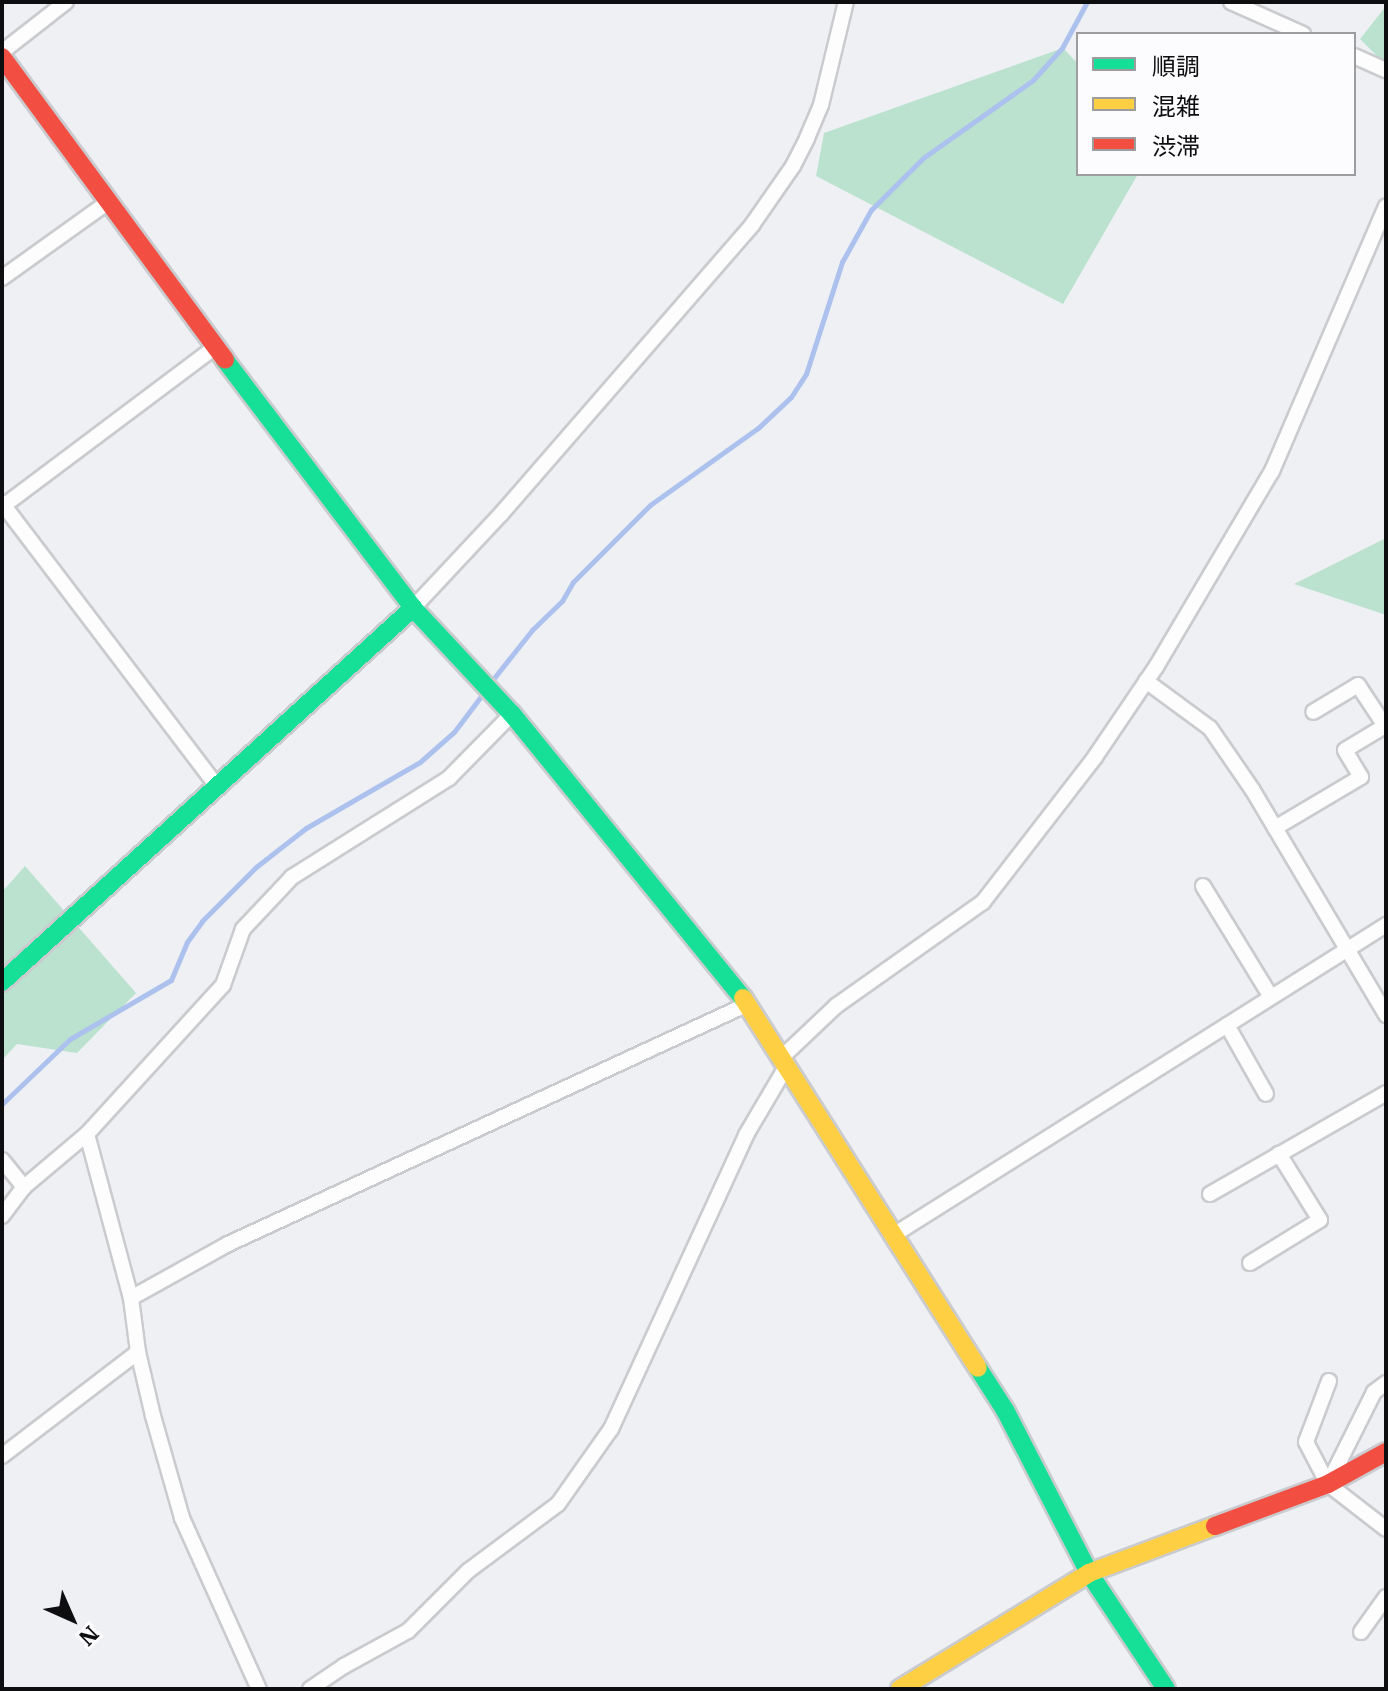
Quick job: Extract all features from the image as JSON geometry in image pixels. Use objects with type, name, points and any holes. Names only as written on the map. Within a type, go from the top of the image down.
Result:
[{"type":"street","points":[[66,2],[2,54],[215,347],[413,608],[512,714],[748,1004],[892,1236],[1005,1410],[1089,1573],[1166,1689]]},
{"type":"street","points":[[6,971],[413,608],[501,514],[752,225],[793,166],[821,105],[846,2]]},
{"type":"street","points":[[1231,2],[1298,32]]},
{"type":"street","points":[[1356,57],[1386,70]]},
{"type":"street","points":[[2,278],[108,202]]},
{"type":"street","points":[[310,1689],[344,1666],[408,1631],[468,1571],[558,1504],[611,1429],[746,1135],[784,1062],[836,1006],[983,902],[1095,757],[1146,681],[1272,471],[1386,206]]},
{"type":"street","points":[[215,347],[3,505],[216,785]]},
{"type":"street","points":[[1146,681],[1210,728],[1275,828],[1386,1015]]},
{"type":"street","points":[[1275,828],[1361,777],[1345,750],[1385,726],[1358,685],[1313,712]]},
{"type":"street","points":[[2,1216],[24,1187],[87,1134],[223,985],[243,929],[292,877],[449,778],[512,714]]},
{"type":"street","points":[[1203,886],[1271,997]]},
{"type":"street","points":[[892,1236],[1386,925]]},
{"type":"street","points":[[131,1298],[228,1244],[748,1004]]},
{"type":"street","points":[[1227,1025],[1266,1094]]},
{"type":"street","points":[[1210,1194],[1386,1093]]},
{"type":"street","points":[[87,1134],[131,1298],[138,1352],[182,1518],[259,1689]]},
{"type":"street","points":[[1250,1263],[1320,1220],[1279,1154]]},
{"type":"street","points":[[2,1160],[24,1187]]},
{"type":"street","points":[[2,1456],[138,1352]]},
{"type":"street","points":[[1329,1381],[1306,1442],[1328,1484],[1386,1529]]},
{"type":"street","points":[[1328,1484],[1374,1392],[1386,1383]]},
{"type":"street","points":[[900,1689],[1089,1573],[1328,1484],[1385,1456]]},
{"type":"street","points":[[1361,1632],[1386,1597]]},
{"type":"green space","points":[[1386,6],[1386,65],[1360,39]]},
{"type":"green space","points":[[1063,48],[1076,62],[1076,176],[1137,176],[1063,304],[816,176],[824,133]]},
{"type":"green space","points":[[1386,538],[1386,615],[1294,584]]},
{"type":"green space","points":[[25,866],[136,993],[77,1053],[17,1044],[2,1060],[2,892]]},
{"type":"waterway","points":[[490,683],[532,630],[562,601],[573,582],[650,505],[758,428],[791,397],[806,374],[842,262],[871,210],[923,158],[1033,80],[1062,48],[1087,2]]},
{"type":"waterway","points":[[2,1104],[70,1039],[171,980],[187,942],[202,921],[256,867],[306,828],[420,762],[454,732],[485,691]]},
{"type":"traffic: fast","points":[[225,360],[413,608],[512,714],[743,998]]},
{"type":"traffic: fast","points":[[2,982],[413,608]]},
{"type":"traffic: fast","points":[[978,1368],[1005,1410],[1089,1573],[1166,1689]]},
{"type":"traffic: slow","points":[[743,998],[978,1368]]},
{"type":"traffic: slow","points":[[900,1689],[1089,1573],[1215,1526]]},
{"type":"traffic: jam","points":[[2,57],[225,360]]},
{"type":"traffic: jam","points":[[1215,1526],[1328,1484],[1386,1452]]}]
